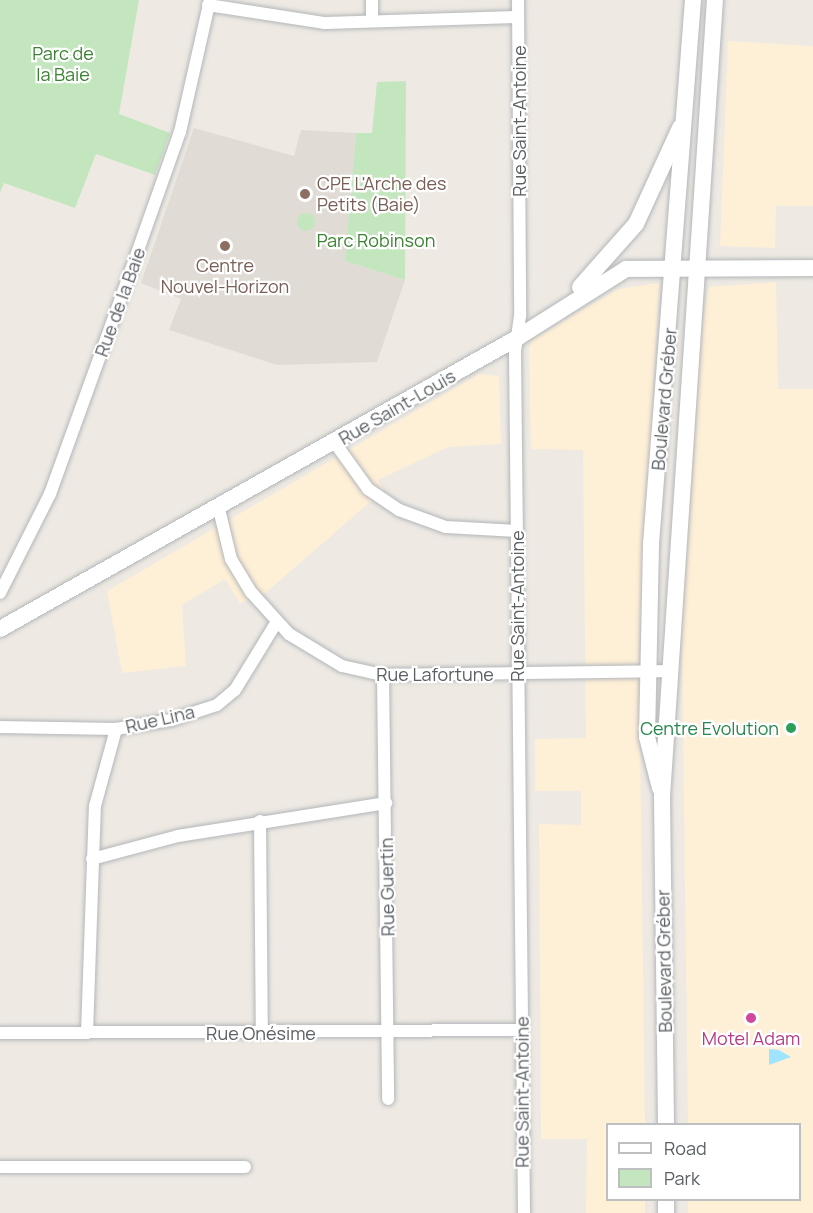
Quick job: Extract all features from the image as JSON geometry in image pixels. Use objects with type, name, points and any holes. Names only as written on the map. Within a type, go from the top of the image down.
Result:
[{"type":"main road","name":"Boulevard Gréber","points":[[662,798],[647,737],[651,544],[690,90],[693,0]]},
{"type":"main road","name":"Boulevard Gréber","points":[[666,1123],[662,798],[675,542],[699,266],[715,0]]},
{"type":"main road","points":[[548,317],[636,224],[662,178],[690,90]]},
{"type":"main road","name":"Rue Saint-Louis","points":[[0,629],[335,443],[517,338],[626,269],[675,265],[813,268]]},
{"type":"street","points":[[372,0],[372,21]]},
{"type":"street","name":"Rue Saint-Antoine","points":[[518,0],[517,673],[524,1213]]},
{"type":"street","points":[[209,3],[272,18],[372,21],[518,17]]},
{"type":"street","name":"Rue de la Baie","points":[[0,593],[50,494],[180,132],[209,3]]},
{"type":"street","points":[[335,443],[369,489],[399,510],[446,527],[517,531]]},
{"type":"street","name":"Rue Lafortune","points":[[218,506],[231,559],[276,623],[342,666],[383,675],[670,671]]},
{"type":"street","name":"Rue Lina","points":[[0,728],[116,729],[171,720],[217,705],[235,690],[276,623]]},
{"type":"street","name":"Rue Guertin","points":[[383,675],[388,1099]]},
{"type":"street","points":[[87,1033],[95,806],[116,729]]},
{"type":"street","points":[[92,859],[260,821],[386,803]]},
{"type":"street","points":[[260,821],[262,1032]]},
{"type":"street","name":"Rue Onésime","points":[[0,1033],[388,1033],[521,1030]]},
{"type":"street","points":[[0,1167],[245,1167]]},
{"type":"shaded area","points":[[728,41],[813,46],[813,206],[776,206],[775,248],[720,246]]},
{"type":"shaded area","name":"Centre Nouvel-Horizon","points":[[194,128],[294,156],[301,130],[356,133],[345,261],[405,280],[377,362],[277,365],[169,330],[181,299],[141,283]]},
{"type":"shaded area","points":[[776,282],[778,389],[813,389],[813,1213],[688,1213],[688,1201],[801,1201],[801,1123],[688,1123],[681,577],[700,334],[709,287]]},
{"type":"shaded area","points":[[659,283],[639,654],[645,1123],[606,1123],[606,1201],[645,1201],[645,1213],[586,1213],[587,1139],[541,1139],[539,824],[581,825],[581,791],[535,791],[535,739],[586,738],[583,450],[531,449],[529,348],[532,340],[618,289]]},
{"type":"shaded area","points":[[479,374],[499,376],[501,444],[448,447],[378,480],[384,490],[264,594],[240,603],[225,579],[182,605],[186,666],[122,673],[107,591]]},
{"type":"green space","name":"Parc de la Baie","points":[[0,0],[139,0],[119,114],[170,133],[155,175],[96,154],[75,208],[4,183],[0,193]]},
{"type":"green space","name":"Parc Robinson","points":[[406,81],[405,280],[345,261],[356,133],[372,133],[377,82]]},
{"type":"green space","points":[[306,213],[312,216],[315,222],[312,228],[306,231],[300,228],[297,222],[300,216]]},
{"type":"water","points":[[769,1049],[779,1050],[791,1057],[769,1065]]},
{"type":"place","name":"CPE L'Arche des Petits (Baie)","points":[[305,194]]},
{"type":"place","name":"Centre Nouvel-Horizon","points":[[225,246]]},
{"type":"place","name":"Centre Evolution","points":[[791,728]]},
{"type":"place","name":"Motel Adam","points":[[751,1018]]}]
